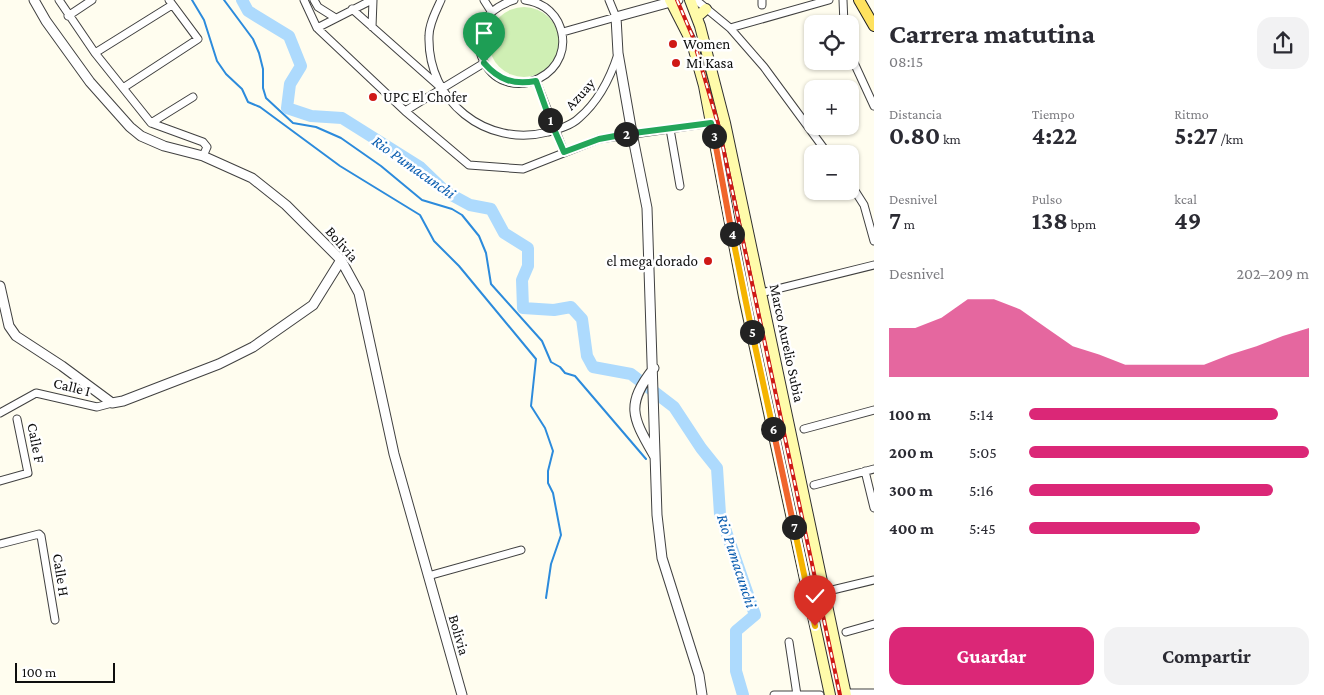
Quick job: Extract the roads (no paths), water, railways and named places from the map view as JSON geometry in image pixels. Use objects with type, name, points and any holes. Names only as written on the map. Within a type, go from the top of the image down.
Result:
[{"type":"main road","name":"Marco Aurelio Subia","points":[[690,0],[725,124],[846,694]]},
{"type":"main road","points":[[859,0],[874,26]]},
{"type":"main road","points":[[673,1],[692,43],[711,123],[744,297],[830,695]]},
{"type":"main road","points":[[696,17],[706,9]]},
{"type":"street","name":"Bolivia","points":[[34,0],[46,21],[90,82],[124,121],[141,136],[164,146],[203,156],[252,178],[286,205],[341,260],[358,293],[394,454],[462,695]]},
{"type":"street","points":[[59,0],[68,16],[95,53],[151,123],[203,142],[207,147],[203,156]]},
{"type":"street","points":[[68,16],[92,0]]},
{"type":"street","points":[[304,0],[317,28],[404,111],[469,165],[523,169],[599,139],[711,123]]},
{"type":"street","points":[[314,0],[318,7],[334,17]]},
{"type":"street","points":[[317,28],[334,17],[372,0],[372,27]]},
{"type":"street","name":"Azuay","points":[[441,0],[428,34],[431,60],[441,88],[462,113],[482,126],[503,133],[530,136],[554,130],[578,120],[609,82],[618,52]]},
{"type":"street","points":[[484,0],[491,11]]},
{"type":"street","points":[[514,0],[497,3],[485,18],[479,33],[479,48],[484,63],[494,74],[507,81],[521,83],[536,81],[549,73],[558,61],[563,47],[562,32],[554,14],[537,2],[525,0]]},
{"type":"street","points":[[610,0],[616,17],[618,52],[647,208],[654,368],[657,515],[662,558],[699,675],[702,695]]},
{"type":"street","points":[[696,0],[730,28],[764,68],[821,145]]},
{"type":"street","points":[[844,0],[844,15]]},
{"type":"street","points":[[562,32],[673,1]]},
{"type":"street","points":[[730,28],[824,1]]},
{"type":"street","points":[[95,53],[171,2],[198,39],[123,88]]},
{"type":"street","points":[[352,9],[441,88]]},
{"type":"street","points":[[404,111],[484,63]]},
{"type":"street","points":[[857,70],[874,106]]},
{"type":"street","points":[[536,81],[564,152]]},
{"type":"street","points":[[151,123],[192,97]]},
{"type":"street","points":[[670,129],[680,186]]},
{"type":"street","points":[[859,197],[864,205],[874,241]]},
{"type":"street","points":[[0,286],[9,326],[16,336],[62,366],[112,403],[123,401],[219,364],[253,347],[313,305],[341,260]]},
{"type":"street","points":[[761,293],[874,265]]},
{"type":"street","points":[[654,368],[635,396],[635,416],[656,458]]},
{"type":"street","name":"Calle I","points":[[0,413],[36,393],[97,407],[112,403]]},
{"type":"street","points":[[804,429],[874,410]]},
{"type":"street","name":"Calle F","points":[[0,481],[28,473],[17,419]]},
{"type":"street","points":[[814,485],[874,469]]},
{"type":"street","points":[[865,471],[874,508]]},
{"type":"street","name":"Calle H","points":[[0,544],[40,535],[55,620]]},
{"type":"street","points":[[428,576],[521,550]]},
{"type":"street","points":[[824,592],[874,580]]},
{"type":"street","points":[[846,632],[874,624]]},
{"type":"street","points":[[789,642],[797,695]]},
{"type":"street","points":[[846,694],[874,693]]},
{"type":"street","points":[[774,695],[820,695]]},
{"type":"waterway","points":[[192,0],[204,20],[217,61],[226,74],[242,89],[248,102],[260,107],[340,166],[420,215],[434,241],[459,266],[536,359],[531,406],[545,428],[553,451],[548,471],[548,483],[553,493],[561,535],[551,564],[546,598]]},
{"type":"waterway","points":[[224,0],[253,39],[263,69],[263,88],[266,98],[293,123],[316,127],[341,138],[381,166],[422,200],[452,209],[462,215],[479,236],[486,253],[491,284],[542,341],[551,362],[560,367],[565,373],[575,376],[646,459]]},
{"type":"waterway","name":"Rio Pumacunchi","points":[[242,0],[248,11],[289,36],[301,66],[290,84],[287,108],[311,116],[342,118],[420,167],[446,192],[470,205],[491,209],[504,233],[528,248],[528,266],[522,280],[523,308],[554,310],[571,307],[582,319],[587,356],[593,367],[631,374],[674,407],[701,448],[717,468],[720,514],[755,615],[736,631],[736,671],[743,695]]},
{"type":"railway","points":[[677,0],[692,35],[718,124],[840,695]]},
{"type":"place","name":"Women","points":[[673,44]]},
{"type":"place","name":"Mi Kasa","points":[[676,63]]},
{"type":"place","name":"UPC El Chofer","points":[[373,97]]},
{"type":"place","name":"el mega dorado","points":[[708,261]]}]
